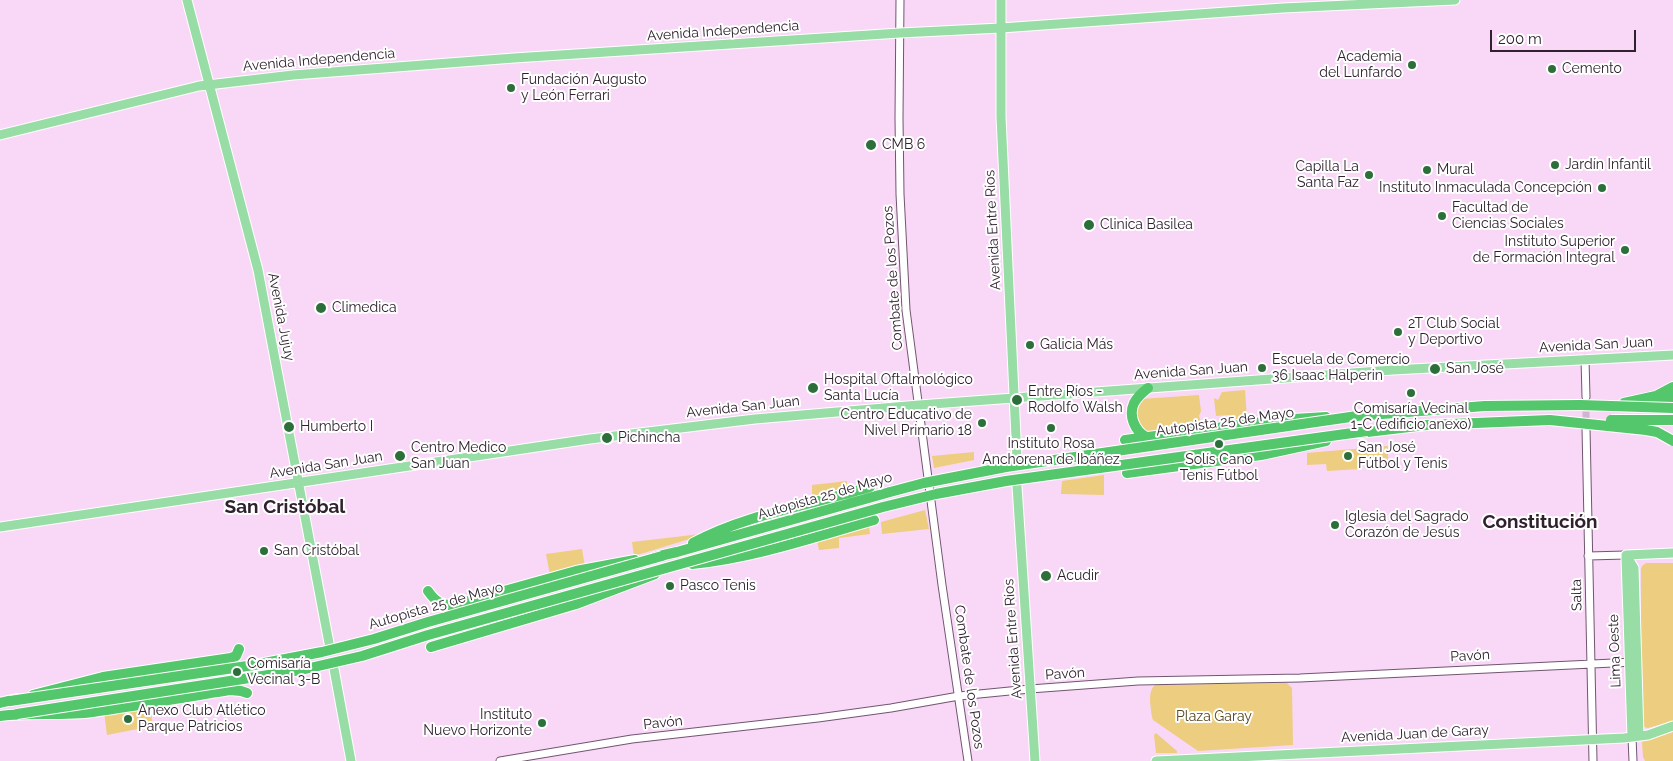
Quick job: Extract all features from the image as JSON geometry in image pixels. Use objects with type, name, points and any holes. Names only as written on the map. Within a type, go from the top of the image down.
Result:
[{"type":"highway","points":[[1624,403],[1656,396],[1673,387]]},
{"type":"highway","points":[[1146,437],[1139,433],[1135,427],[1133,409],[1137,399],[1148,388]]},
{"type":"highway","points":[[1583,401],[1652,402],[1673,397]]},
{"type":"highway","name":"Autopista 25 de Mayo","points":[[5,702],[254,665],[322,652],[374,639],[428,622],[890,492],[961,475],[1364,415],[1417,410],[1583,401],[1673,408]]},
{"type":"highway","points":[[1125,440],[1287,419],[1364,415]]},
{"type":"highway","points":[[1550,420],[1646,430],[1657,432],[1673,441]]},
{"type":"highway","name":"Autopista 25 de Mayo","points":[[0,716],[257,678],[362,656],[428,635],[882,507],[964,488],[1367,431],[1426,425],[1550,420],[1673,420]]},
{"type":"highway","points":[[1127,473],[1261,455],[1367,431]]},
{"type":"highway","points":[[677,552],[706,536],[742,523],[866,488]]},
{"type":"highway","points":[[681,565],[723,560],[874,520]]},
{"type":"highway","points":[[428,591],[436,601],[454,605],[585,569],[662,556]]},
{"type":"highway","points":[[431,647],[576,604],[666,569]]},
{"type":"highway","points":[[5,702],[84,681],[234,657],[239,649]]},
{"type":"highway","points":[[17,714],[53,715],[93,712],[235,690],[247,693]]},
{"type":"main road","name":"Avenida Jujuy","points":[[187,0],[258,270],[329,643]]},
{"type":"main road","name":"Avenida Entre Ríos","points":[[1001,0],[1001,117],[1017,459]]},
{"type":"main road","name":"Avenida Independencia","points":[[0,135],[199,86],[293,75],[442,63],[1001,28],[1284,8],[1455,0]]},
{"type":"main road","name":"Avenida San Juan","points":[[0,527],[590,438],[755,419],[1393,370],[1673,355]]},
{"type":"main road","name":"Avenida Entre Ríos","points":[[1018,486],[1035,761]]},
{"type":"main road","points":[[1626,555],[1673,553]]},
{"type":"main road","points":[[1634,568],[1643,554]]},
{"type":"main road","name":"Lima Oeste","points":[[1626,555],[1634,568],[1633,662],[1635,737]]},
{"type":"main road","name":"Lima Oeste","points":[[1626,555],[1633,662]]},
{"type":"main road","points":[[334,669],[351,761]]},
{"type":"main road","name":"Avenida Juan de Garay","points":[[1156,761],[1593,740],[1635,737],[1673,726]]},
{"type":"street","name":"Combate de los Pozos","points":[[900,0],[899,139],[906,310],[968,761]]},
{"type":"street","points":[[1583,401],[1585,359]]},
{"type":"street","name":"Salta","points":[[1586,428],[1593,761]]},
{"type":"street","points":[[1588,556],[1626,555]]},
{"type":"street","name":"Pavón","points":[[500,761],[632,739],[818,718],[892,708],[958,696],[1030,689],[1138,681],[1300,678],[1633,662]]},
{"type":"street","name":"Lima Oeste","points":[[1633,761],[1635,737]]},
{"type":"green space","points":[[1245,390],[1247,419],[1229,421],[1228,415],[1216,416],[1214,398],[1218,400],[1222,392]]},
{"type":"green space","points":[[1199,395],[1201,411],[1199,416],[1202,425],[1150,433],[1136,423],[1135,405],[1141,399]]},
{"type":"green space","name":"San José Fútbol y Tenis","points":[[1388,446],[1388,460],[1361,461],[1361,469],[1327,471],[1326,464],[1307,465],[1307,453]]},
{"type":"green space","points":[[974,452],[974,460],[934,468],[932,456]]},
{"type":"green space","points":[[1104,475],[1104,495],[1061,494],[1062,481]]},
{"type":"green space","points":[[847,481],[847,488],[812,497],[812,485]]},
{"type":"green space","points":[[925,510],[929,529],[882,534],[881,522]]},
{"type":"green space","points":[[869,526],[870,534],[839,538],[839,548],[819,550],[817,541]]},
{"type":"green space","points":[[709,533],[634,556],[632,542]]},
{"type":"green space","points":[[582,549],[585,567],[550,575],[546,554]]},
{"type":"green space","points":[[1646,563],[1673,563],[1673,721],[1648,728],[1644,727],[1641,720],[1641,569]]},
{"type":"green space","name":"Plaza Garay","points":[[1287,683],[1292,688],[1293,745],[1198,751],[1153,720],[1152,717],[1150,696],[1155,685]]},
{"type":"green space","name":"Anexo Club Atlético Parque Patricios","points":[[150,706],[153,726],[107,735],[104,712]]},
{"type":"green space","points":[[1673,732],[1673,761],[1645,761],[1642,742]]},
{"type":"green space","points":[[1156,733],[1177,753],[1156,753],[1154,735]]},
{"type":"tunnel","points":[[1586,401],[1586,427]]},
{"type":"place","name":"Academia del Lunfardo","points":[[1412,65]]},
{"type":"place","name":"Cemento","points":[[1552,69]]},
{"type":"place","name":"Fundación Augusto y León Ferrari","points":[[511,88]]},
{"type":"place","name":"CMB 6","points":[[871,145]]},
{"type":"place","name":"Jardín Infantil","points":[[1555,165]]},
{"type":"place","name":"Mural","points":[[1427,170]]},
{"type":"place","name":"Capilla La Santa Faz","points":[[1369,175]]},
{"type":"place","name":"Instituto Inmaculada Concepción","points":[[1602,188]]},
{"type":"place","name":"Facultad de Ciencias Sociales","points":[[1442,216]]},
{"type":"place","name":"Clinica Basilea","points":[[1089,225]]},
{"type":"place","name":"Instituto Superior de Formación Integral","points":[[1625,250]]},
{"type":"place","name":"Climedica","points":[[321,308]]},
{"type":"place","name":"2T Club Social y Deportivo","points":[[1398,332]]},
{"type":"place","name":"Galicia Más","points":[[1030,345]]},
{"type":"place","name":"Escuela de Comercio 36 Isaac Halperin","points":[[1262,368]]},
{"type":"place","name":"San José","points":[[1435,369]]},
{"type":"place","name":"Hospital Oftalmológico Santa Lucía","points":[[813,388]]},
{"type":"place","name":"Comisaría Vecinal 1-C (edificio anexo)","points":[[1411,393]]},
{"type":"place","name":"Entre Ríos - Rodolfo Walsh","points":[[1017,400]]},
{"type":"place","name":"Centro Educativo de Nivel Primario 18","points":[[982,423]]},
{"type":"place","name":"Humberto I","points":[[289,427]]},
{"type":"place","name":"Instituto Rosa Anchorena de Ibáñez","points":[[1051,428]]},
{"type":"place","name":"Pichincha","points":[[607,438]]},
{"type":"place","name":"Solís Cano Tenis Fútbol","points":[[1219,444]]},
{"type":"place","name":"Centro Medico San Juan","points":[[400,456]]},
{"type":"place","name":"San José Fútbol y Tenis","points":[[1348,456]]},
{"type":"place","name":"Iglesia del Sagrado Corazón de Jesús","points":[[1335,525]]},
{"type":"place","name":"San Cristóbal","points":[[264,551]]},
{"type":"place","name":"Acudir","points":[[1046,576]]},
{"type":"place","name":"Pasco Tenis","points":[[670,586]]},
{"type":"place","name":"Comisaría Vecinal 3-B","points":[[237,672]]},
{"type":"place","name":"Anexo Club Atlético Parque Patricios","points":[[128,719]]},
{"type":"place","name":"Instituto Nuevo Horizonte","points":[[542,723]]},
{"type":"district","name":"San Cristóbal","points":[[285,507]]},
{"type":"district","name":"Constitución","points":[[1540,522]]}]
